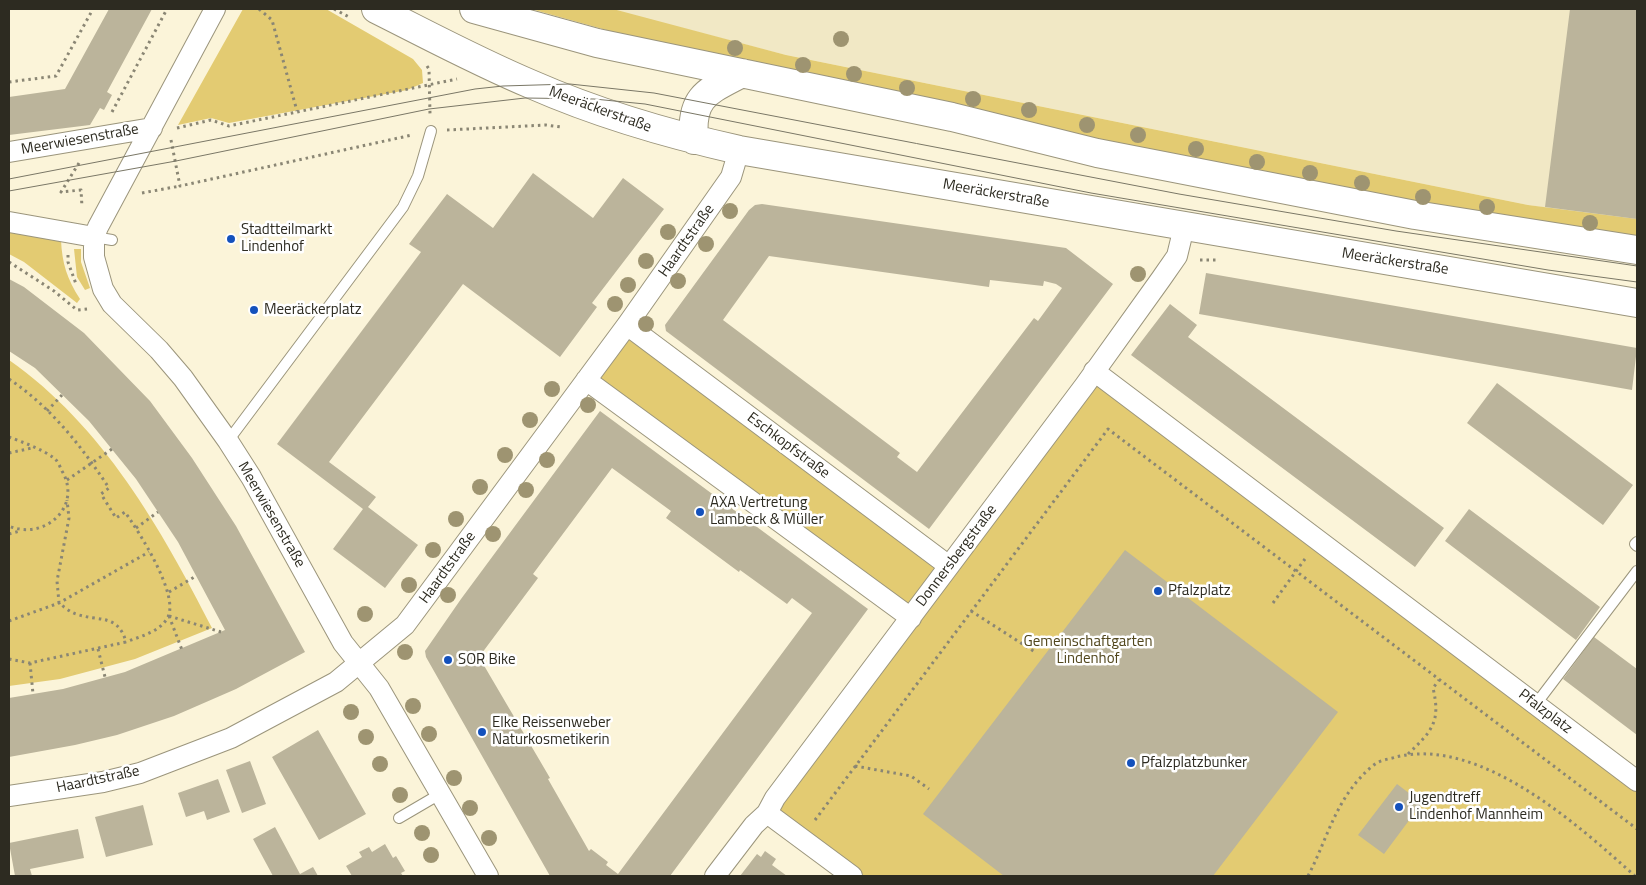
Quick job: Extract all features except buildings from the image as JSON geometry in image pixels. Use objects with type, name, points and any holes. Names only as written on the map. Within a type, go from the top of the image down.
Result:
[{"type":"street","points":[[9,222],[103,239],[160,129],[215,9]]},
{"type":"street","points":[[474,9],[597,43],[952,116],[1097,153],[1415,215],[1637,250]]},
{"type":"street","name":"Meeräckerstraße","points":[[367,16],[532,85],[659,131],[738,150],[1637,303]]},
{"type":"street","points":[[694,140],[694,116],[698,102],[710,90],[742,73]]},
{"type":"street","name":"Meerwiesenstraße","points":[[9,152],[160,129]]},
{"type":"street","name":"Haardtstraße","points":[[9,796],[102,782],[140,773],[232,738],[336,682],[405,625],[627,325],[731,177],[738,150]]},
{"type":"street","name":"Donnersbergstraße","points":[[715,876],[754,826],[767,813],[775,798],[1094,371],[1177,256],[1184,227]]},
{"type":"street","name":"Meerwiesenstraße","points":[[103,239],[94,257],[98,276],[112,304],[160,350],[183,378],[228,441],[251,477],[343,643],[379,688],[488,876]]},
{"type":"street","name":"Eschkopfstraße","points":[[627,325],[949,566]]},
{"type":"street","name":"Pfalzplatz","points":[[1094,371],[1637,781]]},
{"type":"street","points":[[586,380],[911,618]]},
{"type":"street","points":[[767,813],[852,876]]},
{"type":"lane","points":[[228,441],[403,207],[418,176],[430,131]]},
{"type":"lane","points":[[1637,542],[1635,544],[1637,546]]},
{"type":"lane","points":[[1536,704],[1637,571]]},
{"type":"lane","points":[[399,818],[440,794]]},
{"type":"path","points":[[9,82],[56,76],[93,9]]},
{"type":"path","points":[[98,137],[167,9]]},
{"type":"path","points":[[259,9],[272,20],[297,112]]},
{"type":"path","points":[[334,9],[367,16]]},
{"type":"path","points":[[425,64],[429,69],[430,131]]},
{"type":"path","points":[[429,87],[230,126],[211,120],[160,129],[180,186],[430,131],[546,125],[570,129]]},
{"type":"path","points":[[1177,256],[1219,261]]},
{"type":"path","points":[[9,262],[54,291],[77,310],[92,308]]},
{"type":"path","points":[[9,379],[23,388],[72,435],[109,488],[101,494],[116,518],[126,512],[169,592],[169,616],[182,650]]},
{"type":"path","points":[[47,411],[62,395]]},
{"type":"path","points":[[801,838],[1108,429],[1637,829]]},
{"type":"path","points":[[9,437],[55,459],[67,480],[69,518],[57,581],[59,603],[74,614],[116,623],[123,630],[126,642]]},
{"type":"path","points":[[9,453],[33,448]]},
{"type":"path","points":[[67,480],[112,449]]},
{"type":"path","points":[[9,534],[40,529],[58,518],[67,500]]},
{"type":"path","points":[[136,528],[158,512]]},
{"type":"path","points":[[9,526],[20,531]]},
{"type":"path","points":[[1273,603],[1318,540]]},
{"type":"path","points":[[9,621],[59,603],[149,552]]},
{"type":"path","points":[[169,592],[196,576]]},
{"type":"path","points":[[972,611],[1035,652]]},
{"type":"path","points":[[169,616],[221,632]]},
{"type":"path","points":[[10,661],[30,663],[126,642],[156,631],[169,616]]},
{"type":"path","points":[[98,649],[105,677]]},
{"type":"path","points":[[30,663],[33,694]]},
{"type":"path","points":[[1408,755],[1434,724],[1438,707],[1433,688],[1439,680]]},
{"type":"path","points":[[1308,876],[1323,845],[1329,824],[1338,807],[1350,791],[1376,763],[1408,755],[1444,756],[1480,767],[1523,788],[1576,826],[1635,876]]},
{"type":"path","points":[[855,766],[911,776],[929,789]]},
{"type":"shaded area","points":[[609,9],[1637,9],[1637,220],[1528,205],[786,55]]},
{"type":"green space","points":[[243,9],[326,9],[413,59],[422,70],[423,83],[407,90],[229,123],[211,118],[178,125]]},
{"type":"green space","points":[[531,9],[613,9],[786,55],[1528,205],[1637,219],[1637,244],[1379,202],[721,62]]},
{"type":"green space","points":[[9,230],[61,240],[66,271],[80,299],[77,303],[24,262],[9,254]]},
{"type":"green space","points":[[74,249],[81,249],[81,262],[90,288],[85,290],[77,277]]},
{"type":"green space","name":"Pfalzplatz","points":[[627,325],[949,566],[1093,380],[1637,790],[1637,876],[852,876],[767,813],[910,618],[586,380]]},
{"type":"green space","points":[[9,360],[43,386],[73,416],[101,447],[127,481],[172,553],[212,628],[135,659],[60,679],[9,686]]},
{"type":"tram line","points":[[9,179],[475,89],[503,86],[570,84],[654,93],[1179,194],[1396,231],[1637,266]]},
{"type":"tram line","points":[[9,191],[176,161],[429,109],[525,98],[594,99],[645,104],[1091,193],[1548,270],[1637,282]]},
{"type":"place","name":"Stadtteilmarkt Lindenhof","points":[[231,239]]},
{"type":"place","name":"Meeräckerplatz","points":[[254,310]]},
{"type":"place","name":"AXA Vertretung Lambeck & Müller","points":[[700,512]]},
{"type":"place","name":"Pfalzplatz","points":[[1158,591]]},
{"type":"place","name":"SOR Bike","points":[[448,660]]},
{"type":"place","name":"Elke Reissenweber Naturkosmetikerin","points":[[482,732]]},
{"type":"place","name":"Pfalzplatzbunker","points":[[1131,763]]},
{"type":"place","name":"Jugendtreff Lindenhof Mannheim","points":[[1399,807]]},
{"type":"park label","name":"Gemeinschaftgarten Lindenhof","points":[[1088,650]]}]
